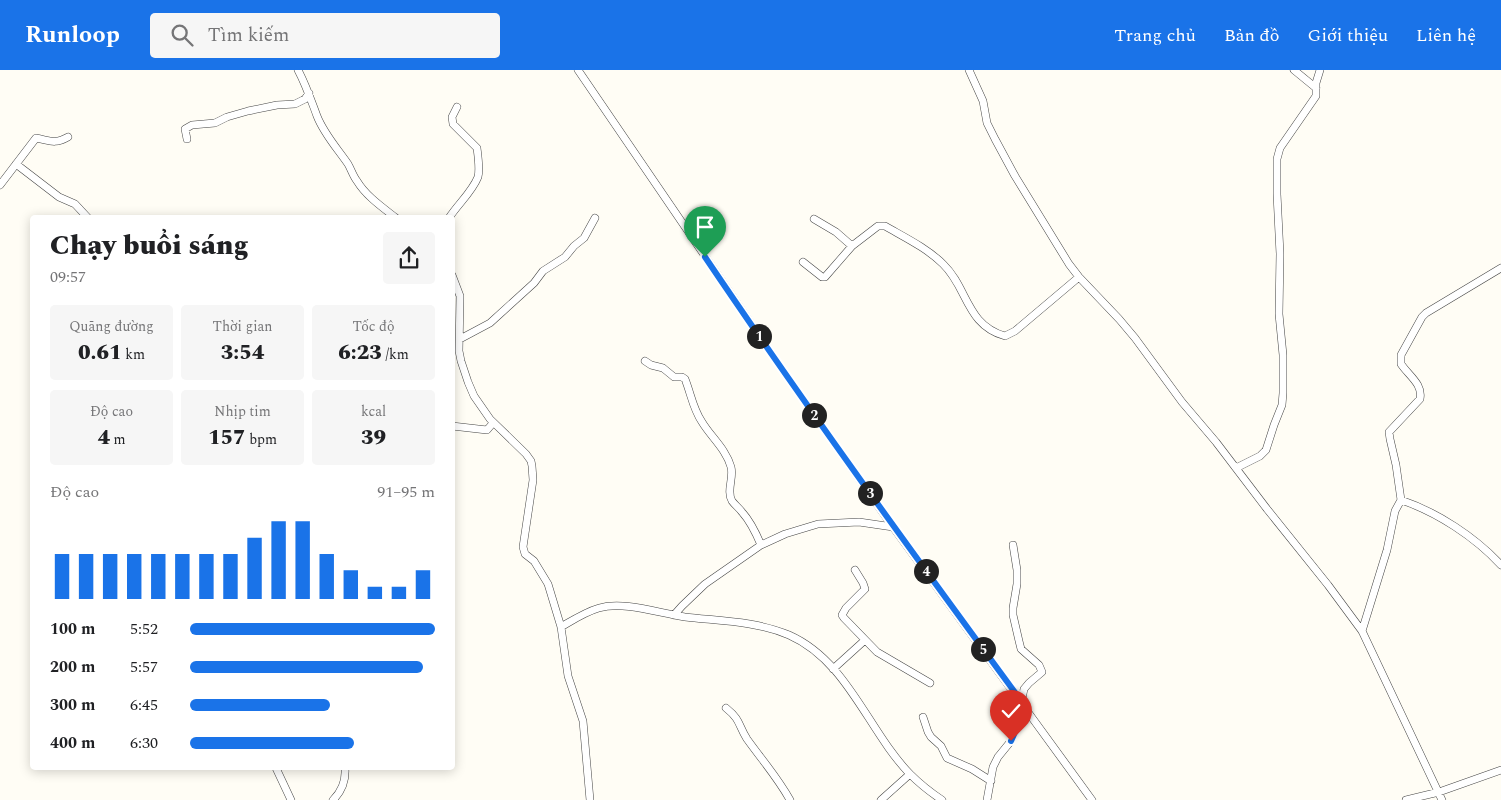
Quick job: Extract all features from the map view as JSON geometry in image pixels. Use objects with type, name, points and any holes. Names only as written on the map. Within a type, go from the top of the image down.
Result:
[{"type":"street","points":[[298,70],[317,116],[335,148],[348,164],[357,181],[392,215]]},
{"type":"street","points":[[578,70],[782,369],[893,527],[1092,800]]},
{"type":"street","points":[[969,70],[983,101],[987,123],[1015,176],[1060,252],[1079,277],[1135,338],[1182,402],[1236,468],[1362,631],[1442,800]]},
{"type":"street","points":[[1294,70],[1316,88]]},
{"type":"street","points":[[1236,468],[1260,456],[1266,450],[1282,405],[1284,393],[1279,314],[1280,254],[1277,160],[1280,148],[1316,96],[1317,79],[1320,70]]},
{"type":"street","points":[[188,139],[185,129],[192,125],[212,124],[248,111],[278,105],[295,104],[305,99],[309,93]]},
{"type":"street","points":[[451,215],[478,177],[478,151],[453,124],[452,117],[456,107]]},
{"type":"street","points":[[0,185],[36,138],[56,142],[68,137]]},
{"type":"street","points":[[16,164],[59,197],[75,204],[85,215]]},
{"type":"street","points":[[460,339],[490,323],[534,283],[543,270],[565,257],[584,238],[596,218]]},
{"type":"street","points":[[814,219],[836,232],[852,246]]},
{"type":"street","points":[[803,262],[822,277],[825,277],[852,246],[878,226],[885,226],[943,264],[955,279],[972,312],[992,330],[1005,336],[1015,331],[1079,277]]},
{"type":"street","points":[[1362,631],[1387,550],[1395,510],[1401,500],[1390,432],[1394,425],[1420,399],[1420,387],[1401,364],[1401,355],[1426,313],[1501,268]]},
{"type":"street","points":[[455,283],[460,296],[461,361],[468,382],[478,402],[493,423],[531,461],[533,480],[523,547],[525,554],[534,561],[548,584],[561,627],[568,676],[583,721],[590,800]]},
{"type":"street","points":[[645,360],[663,368],[674,376],[685,379],[696,411],[730,464],[732,472],[730,490],[732,501],[752,525],[761,545]]},
{"type":"street","points":[[455,426],[484,430],[490,428],[493,423]]},
{"type":"street","points":[[1401,500],[1415,505],[1470,537],[1501,565]]},
{"type":"street","points":[[674,615],[705,584],[761,545],[785,534],[818,524],[859,522],[893,527]]},
{"type":"street","points":[[987,800],[998,757],[1011,741],[1015,732],[1024,689],[1028,683],[1042,672],[1039,664],[1021,649],[1018,641],[1013,615],[1017,570],[1013,545]]},
{"type":"street","points":[[855,570],[865,588],[842,615],[881,655],[930,683]]},
{"type":"street","points":[[561,627],[592,611],[606,607],[631,607],[674,615],[753,625],[788,635],[814,650],[833,668],[910,774],[926,789],[942,800]]},
{"type":"street","points":[[833,668],[865,640]]},
{"type":"street","points":[[726,708],[739,721],[746,738],[765,762],[790,800]]},
{"type":"street","points":[[923,717],[928,732],[941,746],[947,758],[972,769],[991,781]]},
{"type":"street","points":[[277,770],[291,800]]},
{"type":"street","points":[[333,800],[341,791],[345,770]]},
{"type":"street","points":[[1406,800],[1439,792],[1501,770]]},
{"type":"street","points":[[881,800],[910,774]]},
{"type":"route","points":[[705,257],[893,527],[1022,702],[1011,741]]}]
